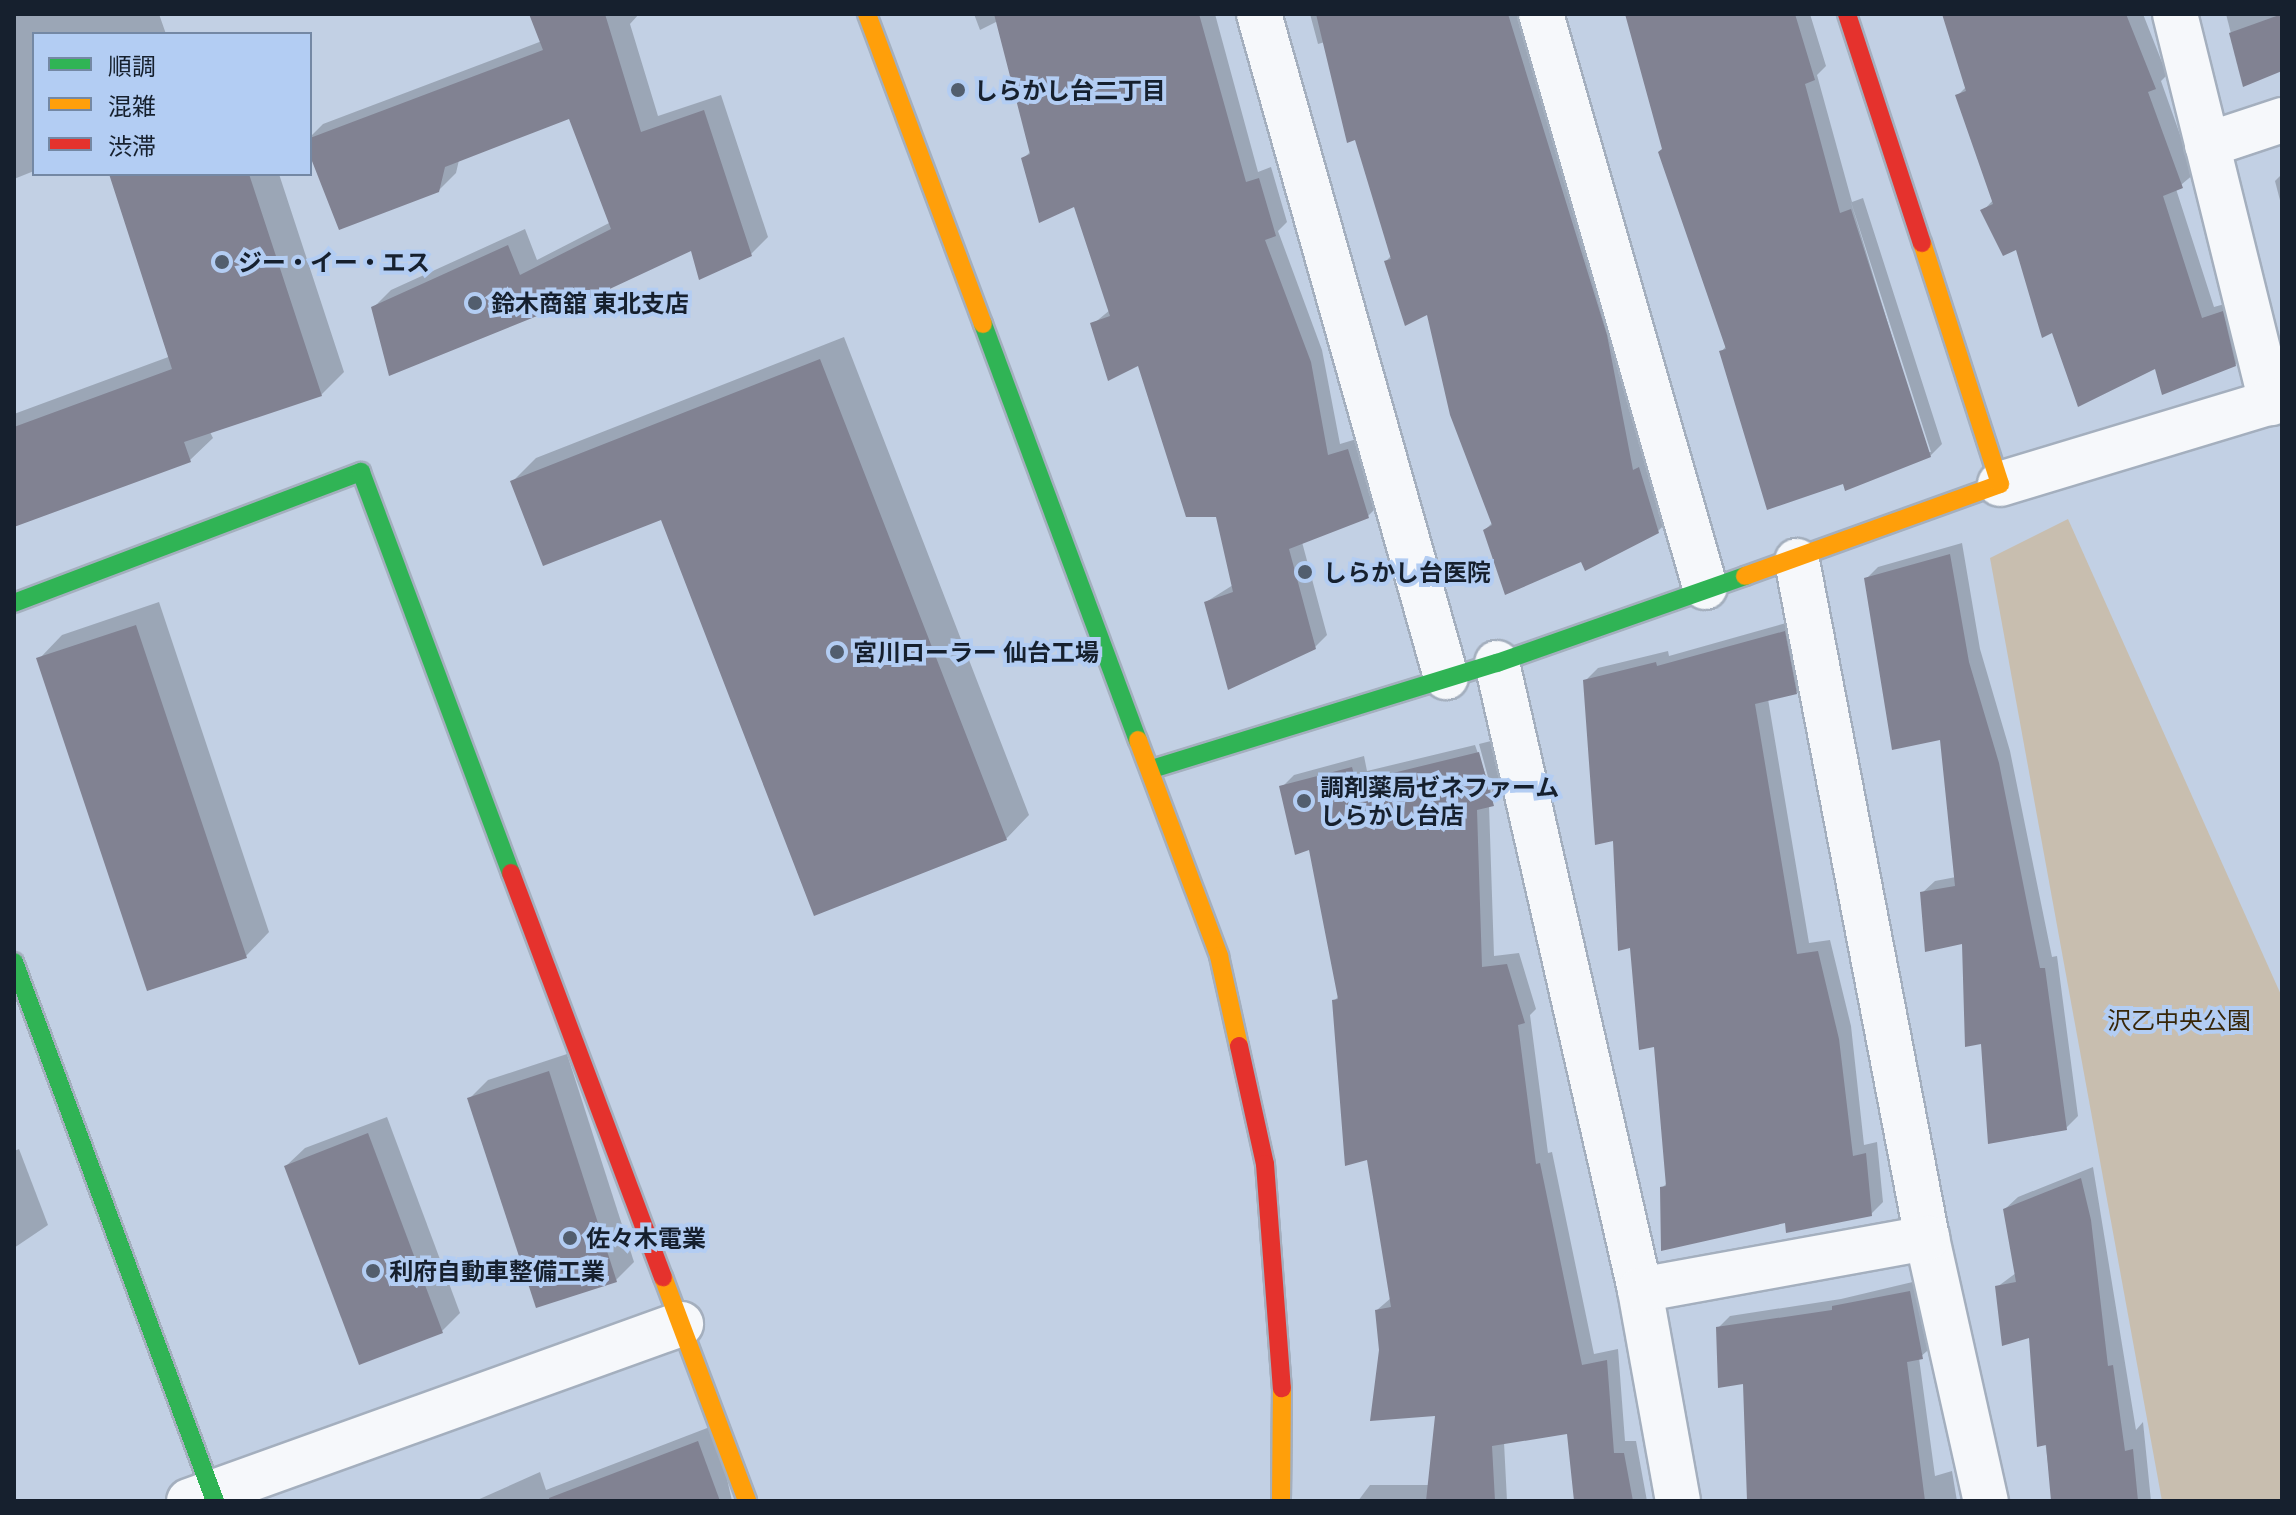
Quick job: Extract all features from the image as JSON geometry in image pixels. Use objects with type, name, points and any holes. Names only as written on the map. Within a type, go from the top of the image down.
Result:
[{"type":"street","points":[[867,14],[1152,769],[1219,956],[1265,1164],[1282,1363],[1281,1501]]},
{"type":"street","points":[[1259,14],[1446,677]]},
{"type":"street","points":[[1541,14],[1705,587]]},
{"type":"street","points":[[1847,14],[2000,484]]},
{"type":"street","points":[[1152,769],[1497,663],[1705,587],[1797,561],[2000,484],[2276,401],[2175,14]]},
{"type":"street","points":[[2207,145],[2282,120]]},
{"type":"street","points":[[14,603],[361,472],[747,1501]]},
{"type":"street","points":[[1797,561],[1927,1238],[1986,1501]]},
{"type":"street","points":[[1497,663],[1640,1290],[1678,1501]]},
{"type":"street","points":[[14,962],[205,1498],[681,1324]]},
{"type":"street","points":[[1640,1290],[1927,1238]]},
{"type":"green space","name":"沢乙中央公園","points":[[2068,519],[2282,997],[2282,1501],[2162,1501],[1990,558]]},
{"type":"building","points":[[529,14],[605,14],[641,132],[704,110],[752,256],[699,280],[691,251],[554,315],[552,310],[389,376],[371,307],[508,245],[520,275],[611,229],[569,119],[445,167],[439,192],[339,230],[312,161],[312,137],[543,50]]},
{"type":"building","points":[[994,14],[1199,14],[1246,182],[1259,178],[1276,236],[1265,240],[1311,362],[1328,455],[1348,449],[1369,518],[1289,549],[1316,649],[1228,690],[1204,602],[1233,592],[1216,517],[1186,517],[1138,366],[1108,381],[1090,323],[1110,316],[1074,207],[1039,223],[1021,158],[1030,154]]},
{"type":"building","points":[[1316,14],[1508,14],[1607,335],[1633,470],[1639,467],[1659,533],[1585,571],[1581,562],[1505,595],[1483,530],[1492,525],[1450,415],[1427,315],[1405,326],[1384,261],[1391,259],[1355,140],[1347,143]]},
{"type":"building","points":[[1625,14],[1795,14],[1815,80],[1805,84],[1840,213],[1851,209],[1931,457],[1845,491],[1843,484],[1767,510],[1719,351],[1726,349],[1658,152],[1662,149]]},
{"type":"building","points":[[1942,14],[2126,14],[2156,89],[2148,92],[2183,188],[2163,196],[2202,318],[2223,311],[2236,366],[2162,395],[2155,369],[2078,407],[2052,333],[2042,338],[2016,250],[2003,256],[1980,210],[1993,204],[1955,95],[1966,91]]},
{"type":"building","points":[[2282,14],[2282,71],[2243,87],[2229,33]]},
{"type":"building","points":[[110,176],[250,176],[322,396],[184,442],[191,462],[14,527],[14,427],[172,369]]},
{"type":"building","points":[[820,359],[1007,840],[814,916],[661,520],[543,566],[510,481]]},
{"type":"building","points":[[1950,554],[1969,662],[1999,763],[2040,968],[2045,968],[2067,1130],[1988,1144],[1981,1044],[1965,1047],[1962,944],[1925,952],[1920,892],[1955,886],[1940,740],[1892,750],[1864,578]]},
{"type":"building","points":[[136,625],[247,958],[147,991],[36,658]]},
{"type":"building","points":[[1785,631],[1797,694],[1755,704],[1797,954],[1818,951],[1839,1039],[1853,1156],[1866,1153],[1872,1216],[1786,1233],[1785,1223],[1661,1251],[1660,1187],[1666,1186],[1654,1047],[1639,1050],[1630,948],[1618,951],[1613,841],[1595,845],[1583,680],[1656,662],[1657,666]]},
{"type":"building","points":[[1479,752],[1494,806],[1477,810],[1482,967],[1507,964],[1525,1023],[1518,1025],[1536,1164],[1540,1163],[1582,1365],[1607,1360],[1614,1453],[1624,1453],[1633,1501],[1574,1501],[1567,1434],[1492,1446],[1495,1501],[1426,1501],[1435,1416],[1370,1421],[1379,1350],[1375,1310],[1391,1307],[1367,1160],[1345,1166],[1332,1000],[1338,999],[1309,850],[1295,855],[1279,786],[1352,767],[1356,782]]},
{"type":"building","points":[[549,1071],[617,1282],[536,1308],[467,1098]]},
{"type":"building","points":[[368,1133],[443,1333],[359,1365],[284,1166]]},
{"type":"building","points":[[2081,1178],[2091,1220],[2108,1366],[2113,1365],[2125,1451],[2133,1449],[2138,1501],[2051,1501],[2046,1445],[2037,1447],[2029,1338],[2002,1346],[1995,1286],[2016,1282],[2003,1209]]},
{"type":"building","points":[[1910,1291],[1923,1359],[1907,1362],[1925,1501],[1747,1501],[1743,1384],[1718,1388],[1716,1327],[1832,1310],[1832,1306]]},
{"type":"building","points":[[698,1441],[720,1501],[550,1501],[549,1498]]},
{"type":"traffic: fast","points":[[983,324],[1138,740]]},
{"type":"traffic: fast","points":[[14,603],[361,472],[511,873]]},
{"type":"traffic: fast","points":[[1152,769],[1497,663],[1745,576]]},
{"type":"traffic: fast","points":[[14,962],[215,1501]]},
{"type":"traffic: slow","points":[[867,14],[983,324]]},
{"type":"traffic: slow","points":[[1745,576],[2000,484],[1922,243]]},
{"type":"traffic: slow","points":[[1138,740],[1219,956],[1239,1046]]},
{"type":"traffic: slow","points":[[663,1277],[747,1501]]},
{"type":"traffic: slow","points":[[1281,1501],[1282,1388]]},
{"type":"traffic: jam","points":[[1847,14],[1922,243]]},
{"type":"traffic: jam","points":[[511,873],[663,1277]]},
{"type":"traffic: jam","points":[[1239,1046],[1265,1164],[1282,1388]]},
{"type":"place","name":"しらかし台二丁目","points":[[958,90]]},
{"type":"place","name":"ジー・イー・エス","points":[[222,262]]},
{"type":"place","name":"鈴木商舘 東北支店","points":[[475,303]]},
{"type":"place","name":"しらかし台医院","points":[[1305,572]]},
{"type":"place","name":"宮川ローラー 仙台工場","points":[[837,652]]},
{"type":"place","name":"調剤薬局ゼネファーム しらかし台店","points":[[1304,801]]},
{"type":"place","name":"佐々木電業","points":[[570,1238]]},
{"type":"place","name":"利府自動車整備工業","points":[[373,1271]]}]
